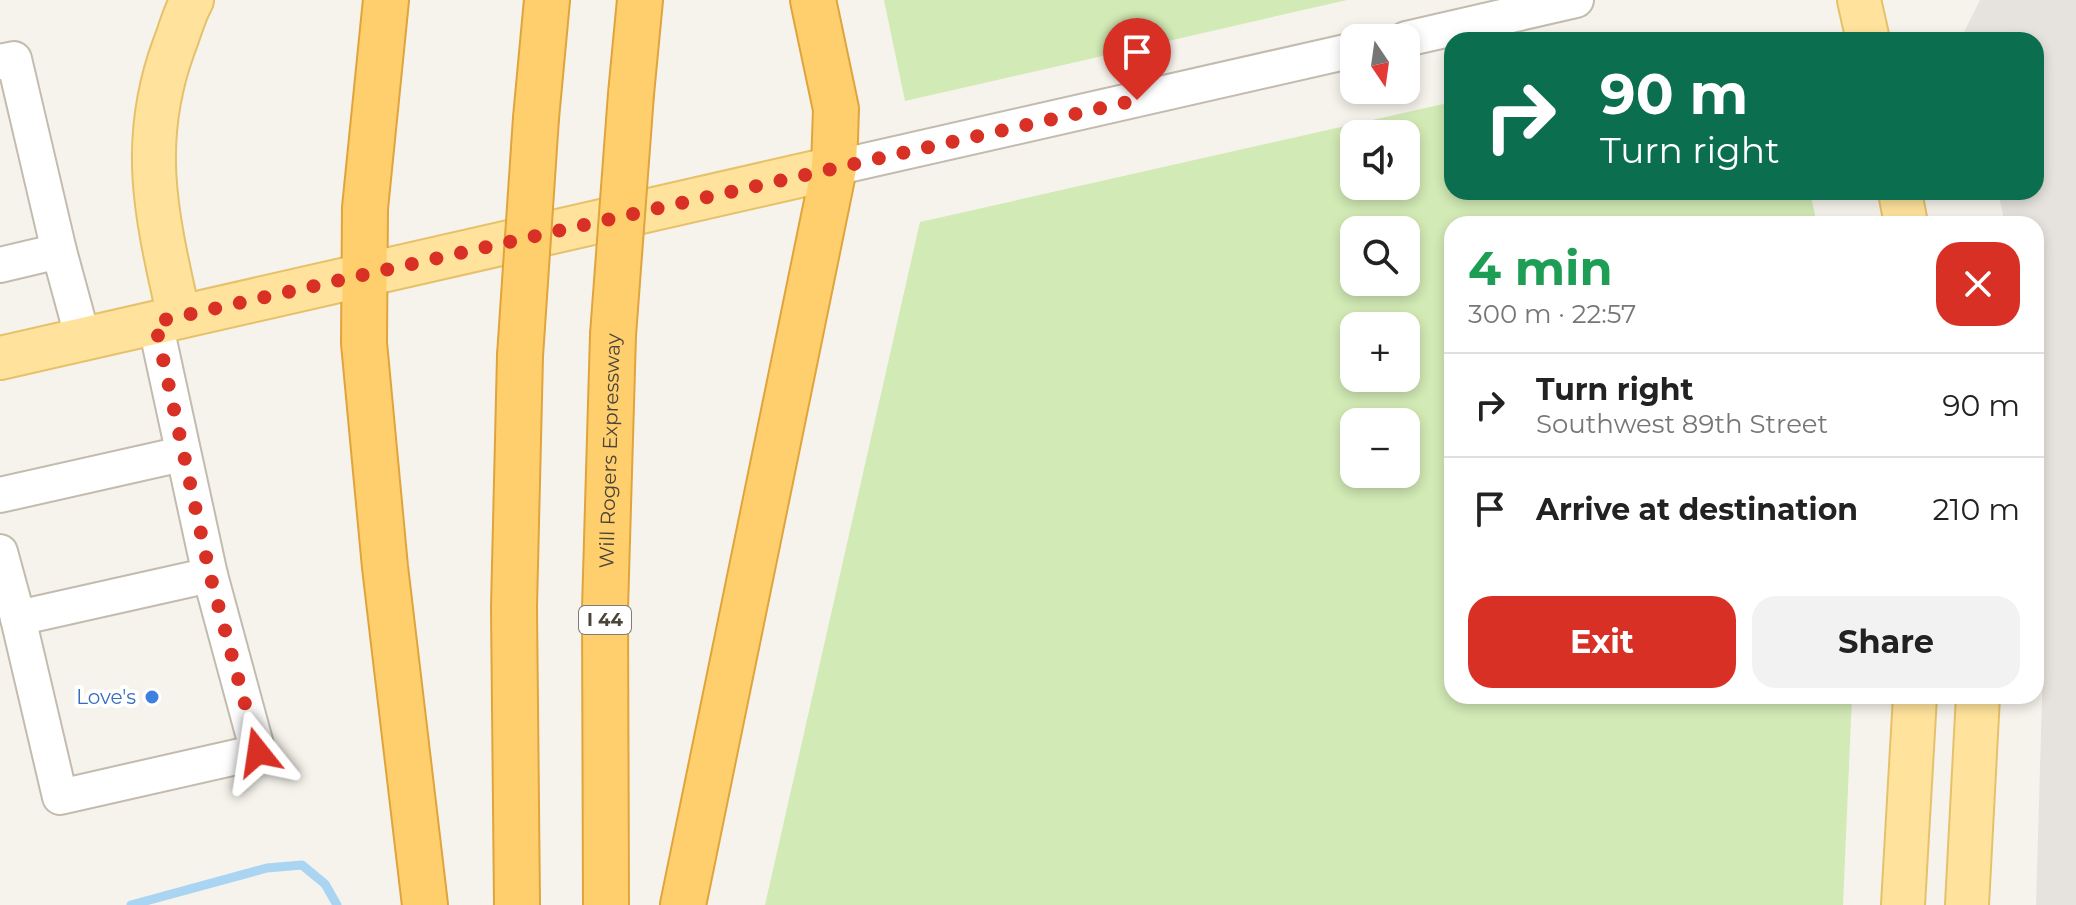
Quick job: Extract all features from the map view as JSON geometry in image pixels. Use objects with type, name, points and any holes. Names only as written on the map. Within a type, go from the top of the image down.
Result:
[{"type":"highway","points":[[386,0],[365,208],[364,343],[385,567],[425,905]]},
{"type":"highway","points":[[517,905],[514,607],[520,356],[547,0]]},
{"type":"highway","name":"Will Rogers Expressway","points":[[606,905],[605,609],[613,335],[640,0]]},
{"type":"highway","points":[[683,905],[834,168],[836,109],[813,0]]},
{"type":"main road","points":[[167,319],[162,242],[153,186],[154,130],[166,68],[192,0]]},
{"type":"main road","points":[[1859,0],[1866,32]]},
{"type":"main road","points":[[0,358],[834,168]]},
{"type":"main road","points":[[1903,905],[1915,704]]},
{"type":"main road","points":[[1967,905],[1978,704]]},
{"type":"street","points":[[1420,36],[1576,0]]},
{"type":"street","points":[[834,168],[1340,53]]},
{"type":"street","points":[[0,62],[14,59],[83,339]]},
{"type":"street","points":[[0,265],[59,251]]},
{"type":"street","points":[[0,552],[60,797],[258,752],[210,575],[182,454],[167,319]]},
{"type":"street","points":[[0,495],[182,454]]},
{"type":"street","points":[[18,618],[210,575]]},
{"type":"shaded area","points":[[1980,0],[2076,0],[2076,905],[2036,905],[2044,704],[2044,216],[2003,216],[2000,200],[2044,200],[2044,32],[1964,32]]},
{"type":"green space","points":[[884,0],[1347,0],[905,101]]},
{"type":"green space","points":[[1444,104],[1444,200],[1812,200],[1815,216],[1444,216],[1444,704],[1852,704],[1843,905],[765,905],[920,222],[1340,127],[1340,200],[1420,200],[1420,120],[1372,120]]},
{"type":"waterway","points":[[131,905],[267,868],[302,865],[325,884],[337,905]]},
{"type":"place","name":"Love's","points":[[152,697]]},
{"type":"route","points":[[258,752],[210,575],[155,322],[1137,100]]}]
